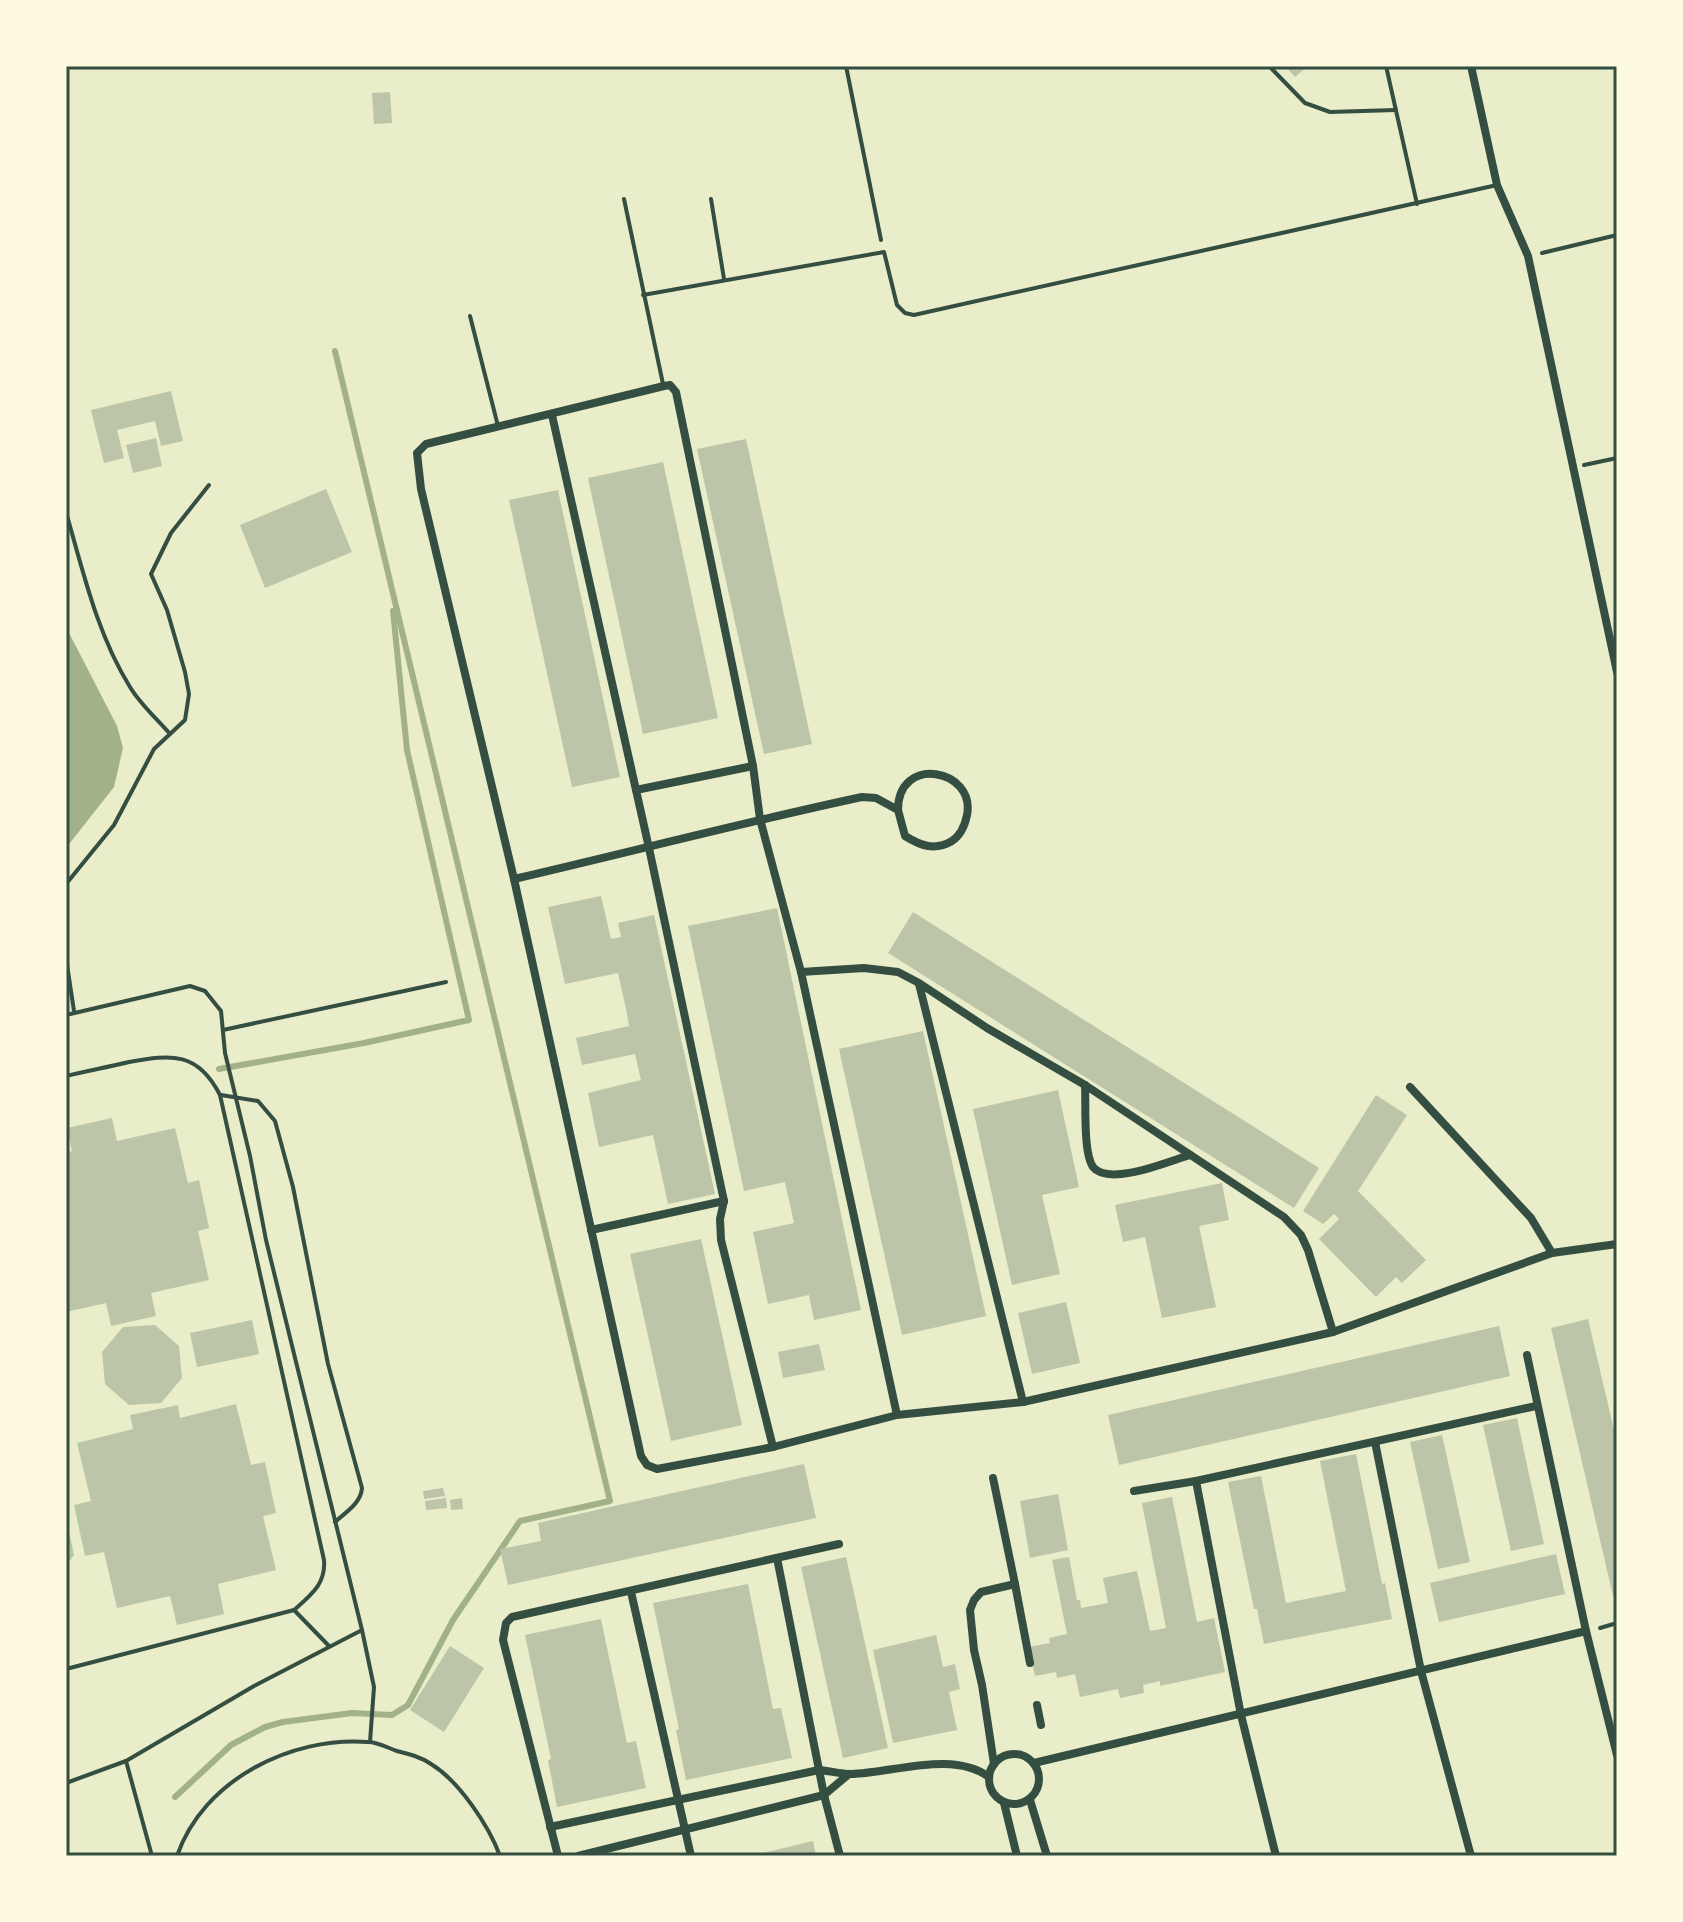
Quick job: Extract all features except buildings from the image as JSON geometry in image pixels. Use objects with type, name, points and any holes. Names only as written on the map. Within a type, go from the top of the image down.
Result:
[{"type":"street","points":[[1471,66],[1497,185],[1528,256],[1617,672]]},
{"type":"street","points":[[897,1415],[801,972],[760,819],[753,766],[676,392],[670,385],[664,386],[426,444],[417,453],[416,464],[514,879],[641,1456],[647,1465],[657,1469],[773,1447],[897,1415],[1023,1402],[1333,1332],[1552,1253],[1617,1244]]},
{"type":"street","points":[[552,415],[724,1201],[720,1219],[721,1240],[773,1447]]},
{"type":"street","points":[[636,790],[753,766]]},
{"type":"street","points":[[514,879],[862,797],[876,798],[898,810],[905,836],[920,846],[938,847],[954,839],[965,825],[968,808],[963,791],[951,778],[934,773],[916,776],[902,787],[898,810]]},
{"type":"street","points":[[801,972],[883,968],[898,972],[1085,1085],[1284,1217],[1301,1235],[1333,1332]]},
{"type":"street","points":[[919,983],[1023,1402]]},
{"type":"street","points":[[1085,1085],[1088,1146],[1092,1165],[1102,1174],[1113,1176],[1190,1155]]},
{"type":"street","points":[[1410,1087],[1531,1218],[1552,1253]]},
{"type":"street","points":[[591,1230],[724,1201]]},
{"type":"street","points":[[1527,1355],[1586,1631],[1617,1755]]},
{"type":"street","points":[[1134,1491],[1196,1481],[1536,1406]]},
{"type":"street","points":[[1375,1442],[1421,1671],[1471,1856]]},
{"type":"street","points":[[993,1478],[1030,1663]]},
{"type":"street","points":[[1196,1481],[1241,1715],[1276,1856]]},
{"type":"street","points":[[558,1856],[503,1640],[503,1626],[512,1617],[839,1544]]},
{"type":"street","points":[[777,1558],[824,1795],[840,1856]]},
{"type":"street","points":[[1015,1584],[981,1592],[970,1610],[994,1764],[989,1777],[990,1788],[1004,1803],[1017,1856]]},
{"type":"street","points":[[631,1592],[691,1856]]},
{"type":"street","points":[[1034,1763],[1586,1631]]},
{"type":"street","points":[[1037,1705],[1041,1725]]},
{"type":"street","points":[[994,1764],[1004,1756],[1026,1756],[1034,1763],[1040,1776],[1038,1789],[1030,1800],[1017,1805],[1004,1803]]},
{"type":"street","points":[[550,1827],[819,1770],[849,1774],[948,1764],[979,1769],[989,1777]]},
{"type":"street","points":[[578,1856],[824,1795],[849,1774]]},
{"type":"street","points":[[1030,1800],[1047,1856]]},
{"type":"lane","points":[[1269,66],[1305,103],[1330,112],[1396,110]]},
{"type":"lane","points":[[1386,66],[1417,204]]},
{"type":"lane","points":[[643,295],[884,252],[897,305],[905,313],[914,315],[1497,185]]},
{"type":"lane","points":[[624,199],[664,386]]},
{"type":"lane","points":[[711,199],[725,280]]},
{"type":"lane","points":[[470,316],[498,428]]},
{"type":"lane","points":[[66,884],[114,825],[154,749],[185,720],[189,694],[167,610],[151,574],[171,533],[209,485]]},
{"type":"lane","points":[[66,512],[98,620],[117,662],[130,688],[170,734]]},
{"type":"lane","points":[[66,958],[74,1013]]},
{"type":"lane","points":[[223,1030],[446,982]]},
{"type":"lane","points":[[66,1015],[196,987],[205,991],[221,1011],[225,1053],[266,1240],[374,1687],[370,1742]]},
{"type":"lane","points":[[66,1076],[175,1056],[206,1072],[220,1095],[324,1560],[320,1585],[294,1610],[66,1669]]},
{"type":"lane","points":[[220,1095],[258,1101],[275,1121],[293,1187],[328,1364],[362,1488],[362,1495],[356,1504],[335,1522]]},
{"type":"lane","points":[[294,1610],[329,1646]]},
{"type":"lane","points":[[66,1783],[126,1761],[254,1686],[362,1630]]},
{"type":"lane","points":[[177,1856],[184,1836],[213,1798],[235,1779],[272,1758],[311,1745],[370,1742],[433,1765],[469,1802],[494,1839],[500,1856]]},
{"type":"lane","points":[[126,1761],[152,1856]]},
{"type":"path","points":[[846,66],[884,252]]},
{"type":"path","points":[[1528,256],[1617,235]]},
{"type":"path","points":[[1573,467],[1617,458]]},
{"type":"shaded area","points":[[66,627],[117,726],[123,748],[114,787],[66,848]]},
{"type":"waterway","points":[[175,1797],[231,1745],[265,1727],[352,1713],[392,1715],[408,1705],[453,1620],[520,1521],[610,1501],[335,351]]},
{"type":"waterway","points":[[219,1069],[469,1020],[407,750],[393,611]]}]
